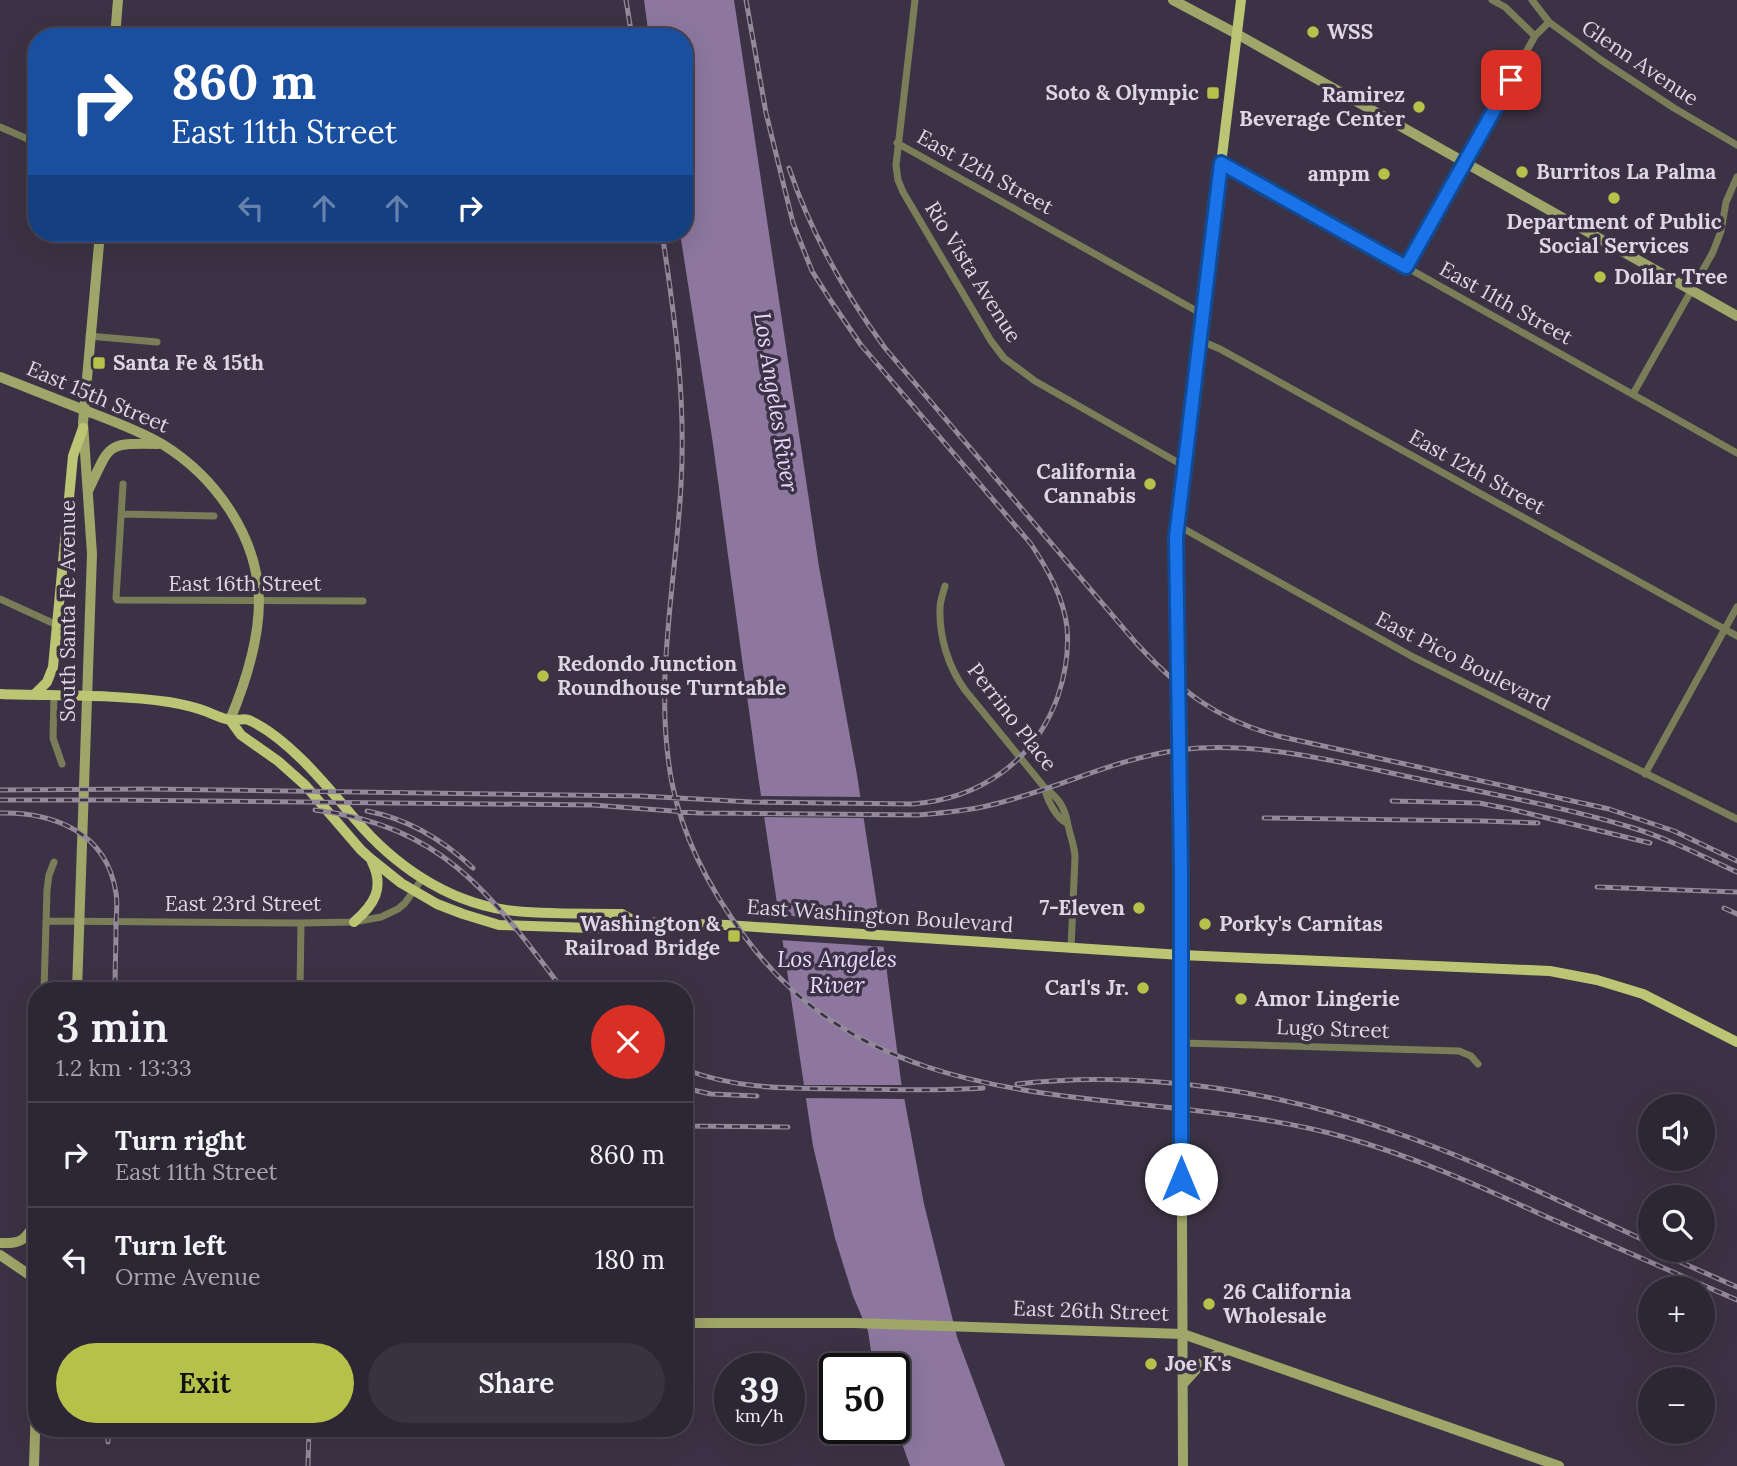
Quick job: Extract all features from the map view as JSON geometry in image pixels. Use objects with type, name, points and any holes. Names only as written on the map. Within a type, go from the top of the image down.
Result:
[{"type":"main road","points":[[116,28],[118,0]]},
{"type":"main road","points":[[1173,0],[1737,316]]},
{"type":"main road","points":[[1183,1466],[1177,525],[1241,0]]},
{"type":"main road","name":"South Santa Fe Avenue","points":[[77,982],[92,554],[83,428],[99,242]]},
{"type":"main road","name":"East 15th Street","points":[[0,377],[163,444],[204,478],[232,513],[251,555],[259,601],[254,642],[240,696],[230,720]]},
{"type":"main road","points":[[34,695],[44,687],[53,667],[73,456],[83,428]]},
{"type":"main road","points":[[88,491],[103,459],[112,448],[125,443],[163,444]]},
{"type":"main road","name":"East Washington Boulevard","points":[[0,694],[162,701],[230,720],[248,719],[272,734],[315,773],[383,848],[422,879],[457,896],[504,909],[622,914],[636,922],[762,927],[1181,955],[1566,973],[1643,994],[1737,1042]]},
{"type":"main road","name":"East Washington Boulevard","points":[[230,720],[242,735],[305,785],[371,859],[414,891],[449,909],[499,925],[622,929],[636,922]]},
{"type":"main road","points":[[354,922],[371,905],[376,895],[377,876],[371,859]]},
{"type":"main road","points":[[0,1243],[22,1241],[28,1235]]},
{"type":"main road","points":[[0,1255],[28,1274]]},
{"type":"main road","name":"East 26th Street","points":[[693,1323],[854,1323],[1183,1334],[1559,1466]]},
{"type":"main road","points":[[1183,1384],[1203,1362],[1227,1350]]},
{"type":"main road","points":[[34,1466],[35,1437]]},
{"type":"street","name":"Rio Vista Avenue","points":[[915,0],[897,143],[896,165],[903,192],[991,341],[1004,358],[1035,381],[1184,466]]},
{"type":"street","points":[[1492,0],[1504,7],[1535,36]]},
{"type":"street","name":"Glenn Avenue","points":[[1532,0],[1549,22],[1601,60],[1737,145]]},
{"type":"street","points":[[1406,267],[1535,36],[1549,22]]},
{"type":"street","points":[[0,127],[28,139]]},
{"type":"street","name":"East 12th Street","points":[[897,143],[1202,314]]},
{"type":"street","name":"East 11th Street","points":[[1221,163],[1737,453]]},
{"type":"street","points":[[1633,394],[1718,240],[1726,202],[1737,177]]},
{"type":"street","points":[[89,336],[157,342]]},
{"type":"street","name":"East 12th Street","points":[[1199,340],[1220,349],[1737,636]]},
{"type":"street","points":[[123,484],[121,513],[214,516]]},
{"type":"street","name":"East 16th Street","points":[[121,513],[117,600],[363,601]]},
{"type":"street","name":"East Pico Boulevard","points":[[1177,525],[1413,657],[1737,819]]},
{"type":"street","name":"Perrino Place","points":[[945,586],[940,607],[947,656],[954,673],[1045,788],[1045,797],[1062,821],[1067,823],[1074,844],[1075,858],[1070,948]]},
{"type":"street","points":[[0,599],[57,625]]},
{"type":"street","points":[[1645,774],[1737,607]]},
{"type":"street","name":"South Santa Fe Avenue","points":[[54,696],[53,738],[62,764]]},
{"type":"street","points":[[44,982],[47,890],[54,862]]},
{"type":"street","name":"East 23rd Street","points":[[46,921],[354,922],[381,917],[398,909],[422,879]]},
{"type":"street","points":[[300,982],[301,923]]},
{"type":"street","name":"Lugo Street","points":[[1182,1043],[1459,1051],[1471,1056],[1478,1064]]},
{"type":"water","name":"Los Angeles River","points":[[644,0],[734,0],[819,567],[857,775],[901,1081],[924,1204],[957,1337],[1005,1466],[910,1466],[902,1444],[910,1444],[910,1353],[872,1353],[868,1331],[853,1296],[835,1238],[813,1146],[755,755],[713,444],[681,242],[693,242],[693,28],[648,28]]},
{"type":"pier","points":[[758,796],[864,797],[867,818],[761,817]]},
{"type":"pier","points":[[775,915],[883,921],[887,947],[779,940]]},
{"type":"pier","points":[[800,1085],[906,1085],[908,1099],[802,1098]]},
{"type":"railway","points":[[626,0],[631,28]]},
{"type":"railway","points":[[0,790],[147,789],[640,796],[752,802],[912,804],[937,801],[982,785],[1020,757],[1048,719],[1063,680],[1067,627],[1058,594],[1031,544],[861,345],[812,271],[793,223],[766,113],[746,0]]},
{"type":"railway","points":[[789,168],[830,261],[885,348],[1137,644],[1169,676],[1200,701],[1236,721],[1278,736],[1609,809],[1674,831],[1737,861]]},
{"type":"railway","points":[[663,242],[675,327],[682,422],[681,485],[665,671],[667,746],[672,783],[683,824],[710,883],[745,937],[804,1000],[871,1044],[943,1072],[1021,1090],[1264,1120],[1369,1145],[1467,1181],[1737,1300]]},
{"type":"railway","points":[[0,800],[593,805],[699,813],[918,815],[964,810],[1015,799],[1107,767],[1155,754],[1179,750],[1237,748],[1327,759],[1577,813],[1657,836],[1737,872]]},
{"type":"railway","points":[[1392,801],[1479,803],[1650,843]]},
{"type":"railway","points":[[315,810],[359,818],[398,831],[431,849],[460,870],[487,895],[557,982]]},
{"type":"railway","points":[[367,811],[411,825],[450,848],[473,868]]},
{"type":"railway","points":[[0,813],[40,817],[58,822],[90,841],[102,855],[111,872],[117,897],[115,982]]},
{"type":"railway","points":[[1264,818],[1538,823]]},
{"type":"railway","points":[[1597,887],[1737,892]]},
{"type":"railway","points":[[1724,908],[1737,914]]},
{"type":"railway","points":[[693,1072],[726,1081],[768,1087],[918,1090],[983,1088]]},
{"type":"railway","points":[[1017,1084],[1066,1080],[1166,1082],[1265,1096],[1361,1121],[1408,1137],[1530,1187],[1638,1237]]},
{"type":"railway","points":[[693,1090],[711,1094],[757,1096]]},
{"type":"railway","points":[[693,1126],[788,1127]]},
{"type":"railway","points":[[1680,1262],[1737,1287]]},
{"type":"railway","points":[[108,1437],[108,1442]]},
{"type":"railway","points":[[308,1466],[309,1437]]},
{"type":"place","name":"WSS","points":[[1313,32]]},
{"type":"place","name":"Soto & Olympic","points":[[1213,93]]},
{"type":"place","name":"Ramirez Beverage Center","points":[[1419,107]]},
{"type":"place","name":"Burritos La Palma","points":[[1522,172]]},
{"type":"place","name":"ampm","points":[[1384,174]]},
{"type":"place","name":"Department of Public Social Services","points":[[1614,198]]},
{"type":"place","name":"Dollar Tree","points":[[1600,277]]},
{"type":"place","name":"Santa Fe & 15th","points":[[99,363]]},
{"type":"place","name":"California Cannabis","points":[[1150,484]]},
{"type":"place","name":"Redondo Junction Roundhouse Turntable","points":[[543,676]]},
{"type":"place","name":"7-Eleven","points":[[1139,908]]},
{"type":"place","name":"Porky's Carnitas","points":[[1205,924]]},
{"type":"place","name":"Washington & Railroad Bridge","points":[[734,936]]},
{"type":"place","name":"Carl's Jr.","points":[[1143,988]]},
{"type":"place","name":"Amor Lingerie","points":[[1241,999]]},
{"type":"place","name":"26 California Wholesale","points":[[1209,1304]]},
{"type":"place","name":"Joe K's","points":[[1151,1364]]},
{"type":"route","points":[[1181,1179],[1181,871],[1176,537],[1221,163],[1406,267],[1511,80]]}]
